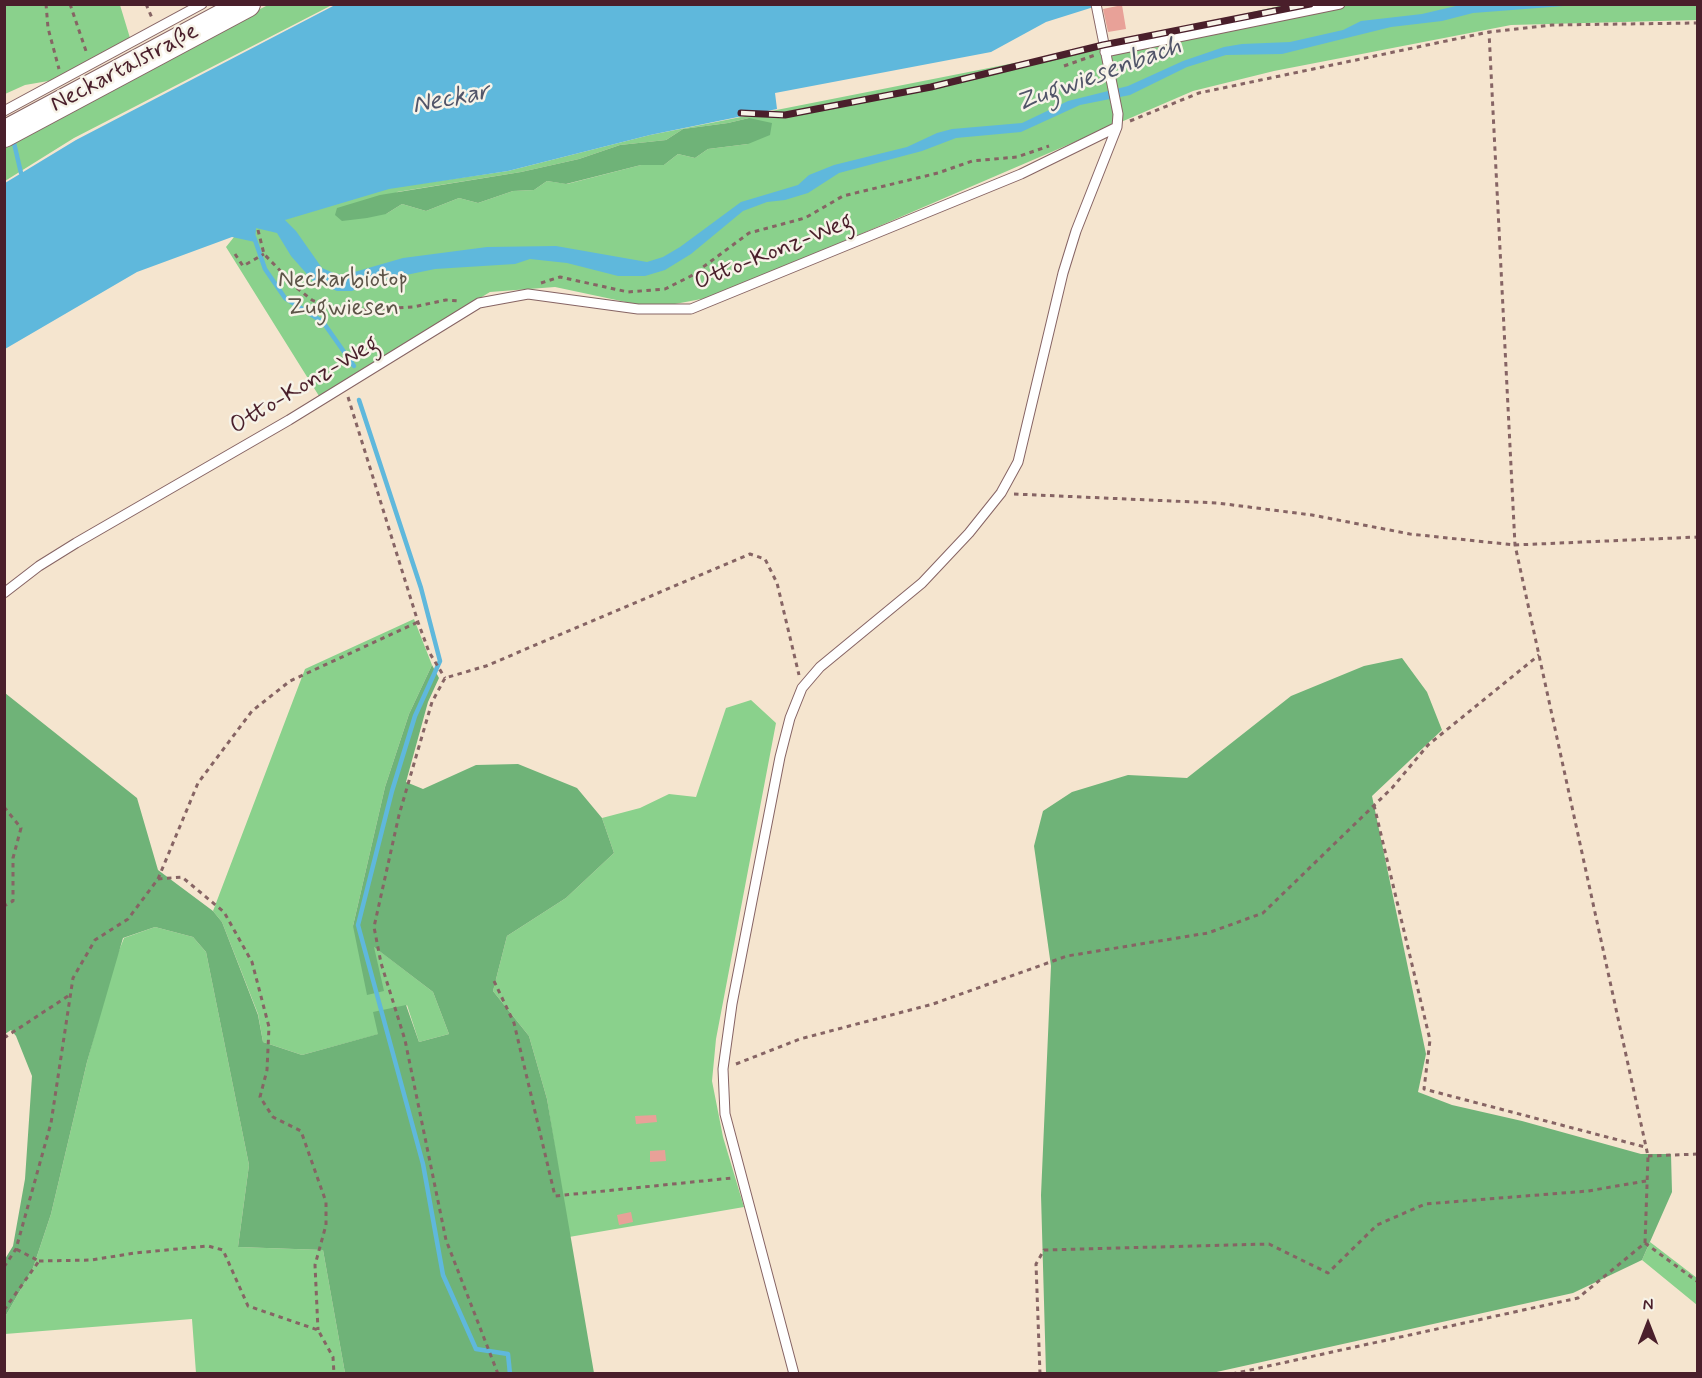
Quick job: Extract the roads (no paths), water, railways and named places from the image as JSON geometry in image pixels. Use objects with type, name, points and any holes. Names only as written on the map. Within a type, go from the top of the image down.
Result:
[{"type":"main road","name":"Neckartalstraße","points":[[4,134],[247,4]]},
{"type":"lane","points":[[4,111],[202,4]]},
{"type":"lane","points":[[1105,52],[1340,4]]},
{"type":"lane","points":[[794,1374],[725,1114],[723,1069],[732,1004],[780,757],[790,718],[802,688],[820,667],[922,583],[969,533],[1001,493],[1018,462],[1034,388],[1076,231],[1117,127],[1118,114],[1097,7]]},
{"type":"lane","name":"Otto-Konz-Weg","points":[[4,593],[39,566],[76,543],[345,386],[479,303],[528,294],[638,309],[691,309],[1021,174],[1117,127]]},
{"type":"water","name":"Neckar","points":[[335,5],[1100,5],[1046,22],[991,52],[775,93],[777,109],[650,135],[508,171],[389,189],[285,220],[296,231],[322,268],[344,275],[403,258],[487,247],[556,246],[647,262],[663,257],[680,247],[741,202],[798,185],[809,175],[834,165],[907,147],[937,133],[952,129],[1022,123],[1068,101],[1128,86],[1183,61],[1224,47],[1290,42],[1343,30],[1361,21],[1422,14],[1460,5],[1577,5],[1473,13],[1442,21],[1391,27],[1282,54],[1226,55],[1187,67],[1130,95],[1080,105],[1021,132],[956,138],[922,151],[839,173],[808,193],[785,200],[767,202],[743,211],[691,254],[665,270],[645,276],[618,276],[567,263],[530,259],[515,264],[435,269],[377,281],[352,291],[337,291],[313,281],[291,256],[277,233],[256,228],[255,242],[232,237],[137,272],[5,349],[5,183],[76,140]]},
{"type":"waterway","points":[[14,143],[21,173]]},
{"type":"waterway","points":[[254,237],[265,269],[285,298],[323,322],[354,366]]},
{"type":"waterway","points":[[359,400],[421,588],[440,661],[415,716],[392,791],[358,925],[423,1164],[443,1275],[476,1349],[508,1354],[510,1374]]},
{"type":"railway","points":[[741,113],[785,115],[931,87],[1103,45],[1310,4]]},
{"type":"water label","name":"Zugwiesenbach","points":[[1099,76]]},
{"type":"park label","name":"Neckarbiotop Zugwiesen","points":[[343,295]]}]
